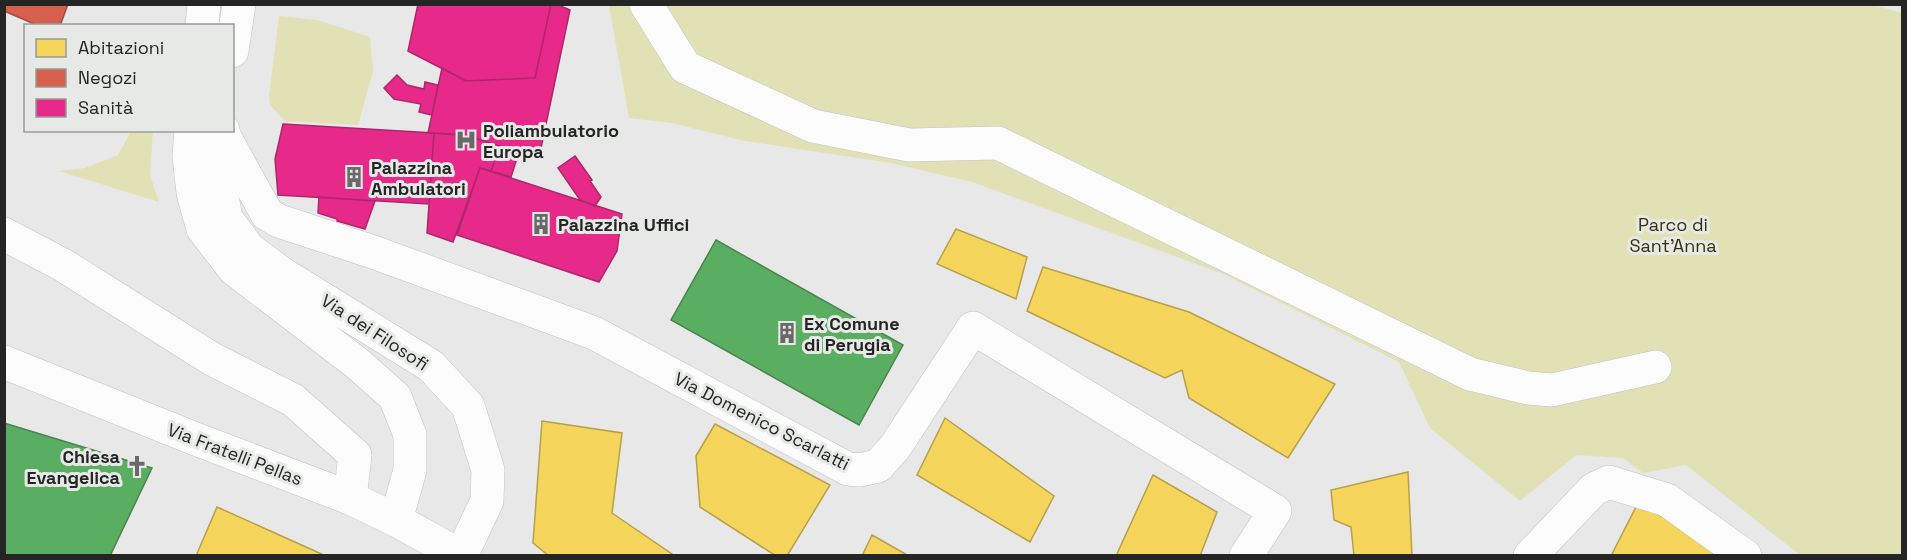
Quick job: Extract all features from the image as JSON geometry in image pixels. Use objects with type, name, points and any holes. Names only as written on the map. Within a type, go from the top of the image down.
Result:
[{"type":"street","points":[[201,24],[204,4]]},
{"type":"street","points":[[234,38],[239,4]]},
{"type":"street","points":[[646,4],[684,67],[813,126],[909,145],[998,143],[1470,374],[1528,388],[1552,390],[1655,368]]},
{"type":"street","name":"Via dei Filosofi","points":[[212,132],[189,156],[193,193],[203,229],[234,269],[358,364],[395,397],[410,435],[410,470],[396,520]]},
{"type":"street","name":"Via dei Filosofi","points":[[212,132],[226,218],[249,249],[281,273],[431,366],[468,406],[488,470],[487,501],[461,555]]},
{"type":"street","name":"Via Domenico Scarlatti","points":[[212,132],[267,214],[279,221],[376,253],[594,333],[848,469],[859,470],[878,466],[895,447],[973,328],[1275,511],[1246,555]]},
{"type":"street","points":[[4,234],[63,265],[212,359],[293,400],[355,455],[350,498]]},
{"type":"street","name":"Via Fratelli Pellas","points":[[4,362],[350,498],[461,555]]},
{"type":"street","points":[[1530,555],[1594,489],[1610,482],[1667,500],[1744,555]]},
{"type":"green space","name":"Parco di Sant'Anna","points":[[1870,4],[1902,13],[1902,555],[1800,555],[1686,465],[1643,473],[1623,458],[1576,455],[1520,501],[1430,428],[1399,362],[1221,273],[972,182],[891,163],[745,141],[672,123],[629,118],[609,5]]},
{"type":"green space","points":[[279,16],[317,20],[370,37],[373,71],[358,125],[285,121],[270,105],[269,96]]},
{"type":"green space","points":[[130,132],[153,132],[150,175],[159,202],[59,171],[85,168],[118,155]]},
{"type":"building: Abitazioni","points":[[956,229],[1027,257],[1016,299],[937,264]]},
{"type":"building: Abitazioni","points":[[1043,267],[1189,312],[1335,384],[1288,458],[1189,398],[1182,370],[1165,378],[1027,311]]},
{"type":"building: Abitazioni","points":[[945,418],[1054,496],[1030,542],[917,475]]},
{"type":"building: Abitazioni","points":[[542,421],[622,433],[612,513],[672,554],[671,556],[549,556],[533,543]]},
{"type":"building: Abitazioni","points":[[715,424],[830,485],[787,556],[776,556],[700,507],[696,456]]},
{"type":"building: Abitazioni","points":[[1408,472],[1412,556],[1354,556],[1351,527],[1334,520],[1331,490]]},
{"type":"building: Abitazioni","points":[[1153,475],[1217,512],[1200,556],[1116,556]]},
{"type":"building: Abitazioni","points":[[1639,501],[1721,556],[1611,556]]},
{"type":"building: Abitazioni","points":[[217,507],[326,556],[196,556]]},
{"type":"building: Abitazioni","points":[[872,535],[909,556],[862,556]]},
{"type":"building: Negozi","points":[[4,4],[68,4],[61,24],[34,24],[4,11]]},
{"type":"building: Sanità","points":[[418,4],[551,4],[535,78],[466,81],[408,51]]},
{"type":"building: Sanità","points":[[551,4],[570,10],[541,148],[520,149],[511,177],[491,171],[500,146],[465,135],[428,133],[442,68],[466,81],[535,78]]},
{"type":"building: Sanità","points":[[397,75],[407,85],[424,89],[425,82],[438,85],[432,115],[419,112],[421,104],[394,99],[384,88]]},
{"type":"building: Sanità","name":"Palazzina Ambulatori","points":[[283,124],[434,133],[429,204],[278,195],[275,159]]},
{"type":"building: Sanità","points":[[434,133],[465,135],[500,146],[491,171],[480,168],[453,242],[427,233]]},
{"type":"building: Sanità","points":[[575,156],[601,197],[595,206],[580,200],[558,168]]},
{"type":"building: Sanità","name":"Palazzina Uffici","points":[[480,168],[622,214],[617,251],[599,282],[457,235]]},
{"type":"building: Sanità","points":[[319,197],[375,201],[365,229],[318,213]]},
{"type":"building: Pubblico","name":"Ex Comune di Perugia","points":[[716,240],[903,345],[859,425],[671,320]]},
{"type":"building: Pubblico","points":[[4,423],[152,468],[110,556],[4,556]]},
{"type":"place","name":"Poliambulatorio Europa","points":[[466,140]]},
{"type":"place","name":"Palazzina Ambulatori","points":[[354,177]]},
{"type":"place","name":"Palazzina Uffici","points":[[541,224]]},
{"type":"place","name":"Ex Comune di Perugia","points":[[787,333]]},
{"type":"place","name":"Chiesa Evangelica","points":[[137,466]]}]
